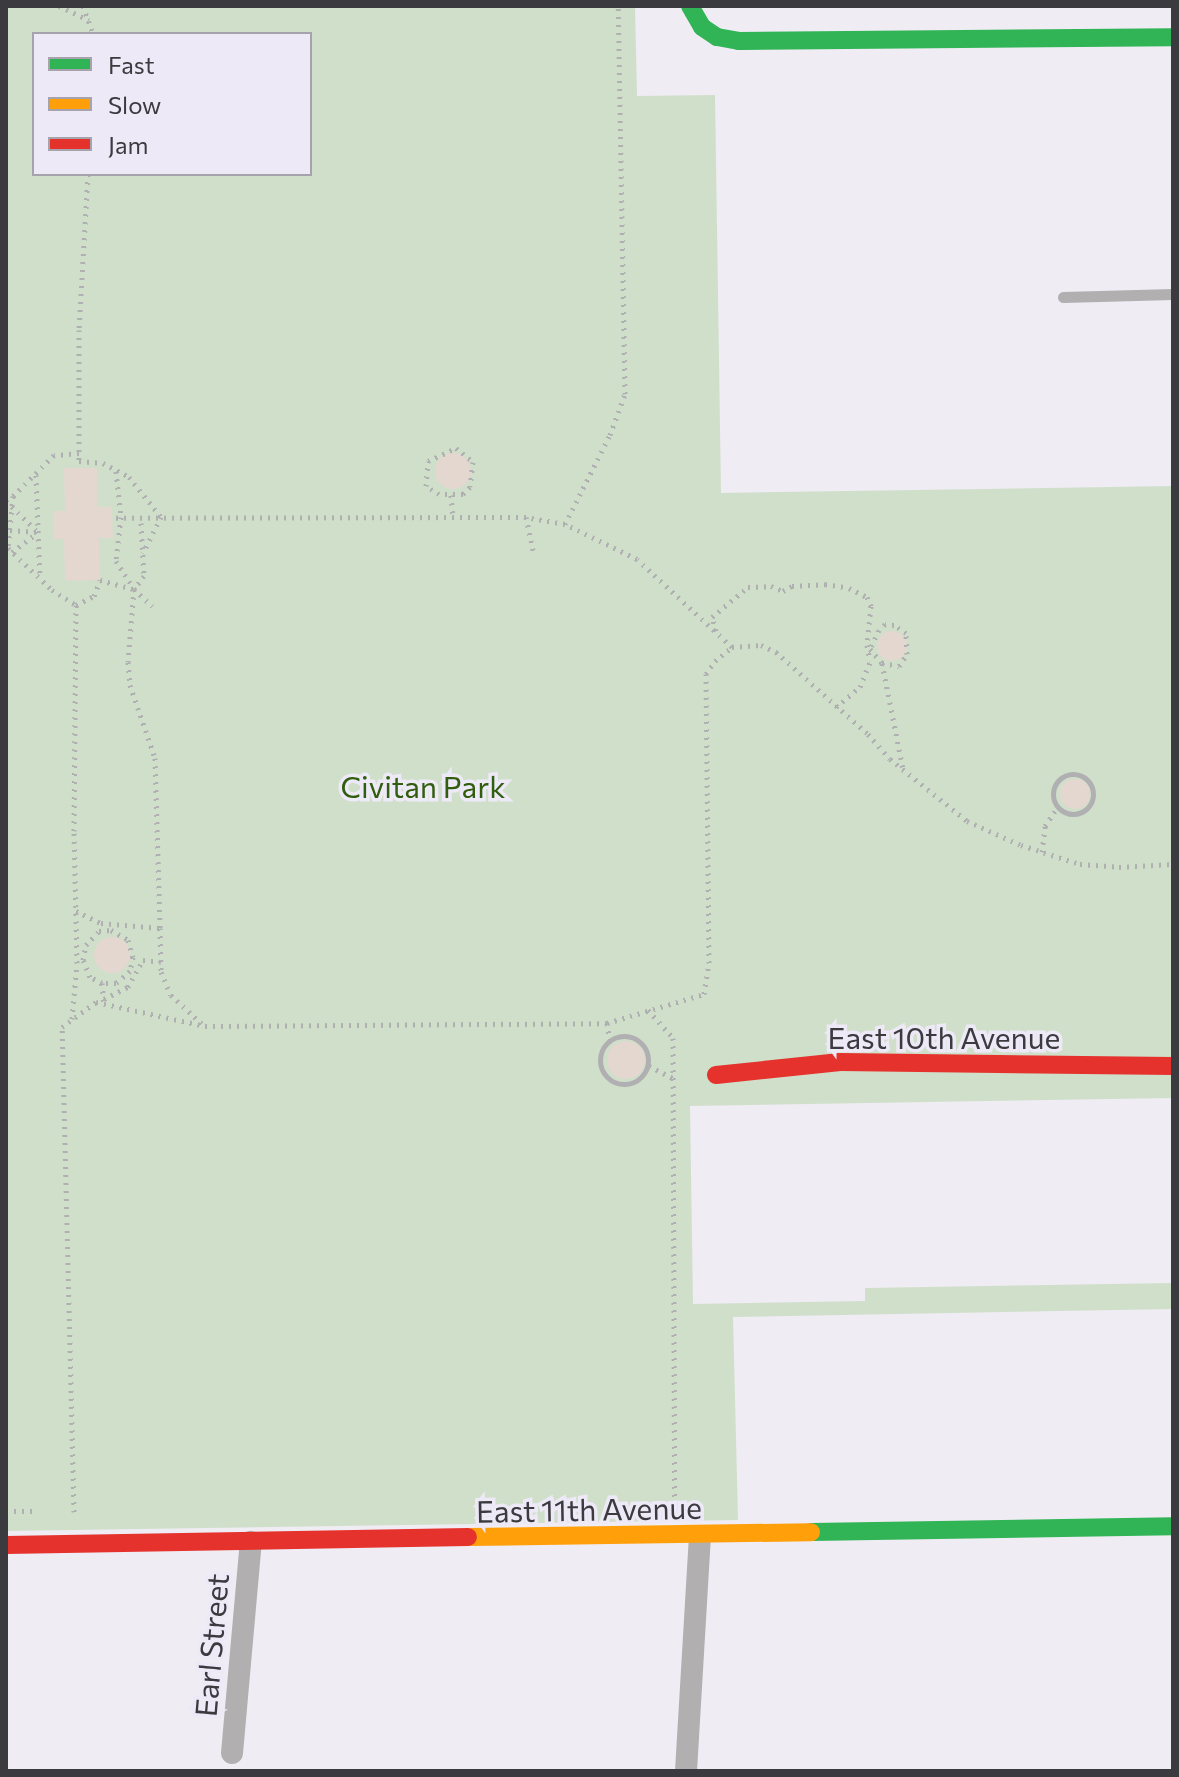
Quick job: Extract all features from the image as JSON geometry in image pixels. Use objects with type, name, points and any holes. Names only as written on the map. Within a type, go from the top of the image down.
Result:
[{"type":"street","points":[[690,6],[702,27],[717,37],[739,41],[1173,37]]},
{"type":"street","name":"East 10th Avenue","points":[[716,1075],[840,1062],[1173,1066]]},
{"type":"street","name":"East 11th Avenue","points":[[6,1545],[1173,1526]]},
{"type":"street","points":[[686,1771],[700,1536]]},
{"type":"street","name":"Earl Street","points":[[232,1753],[251,1542]]},
{"type":"lane","points":[[1063,297],[1173,294]]},
{"type":"path","points":[[59,6],[89,20]]},
{"type":"path","points":[[83,6],[92,32]]},
{"type":"path","points":[[565,524],[610,435],[625,394],[618,6]]},
{"type":"path","points":[[88,176],[79,330],[79,461],[103,463],[129,477],[161,517]]},
{"type":"path","points":[[456,448],[473,462],[473,475],[463,494],[451,495],[439,494],[426,486],[428,461],[456,448]]},
{"type":"path","points":[[76,605],[40,578],[7,544],[9,502],[13,496],[54,455],[79,453]]},
{"type":"path","points":[[116,470],[121,517],[116,561],[134,589],[152,606]]},
{"type":"path","points":[[36,473],[40,578]]},
{"type":"path","points":[[451,495],[453,516]]},
{"type":"path","points":[[9,502],[38,532]]},
{"type":"path","points":[[110,518],[453,516],[526,517],[565,524],[637,559],[732,647]]},
{"type":"path","points":[[143,553],[161,517]]},
{"type":"path","points":[[526,517],[534,555]]},
{"type":"path","points":[[141,523],[144,576],[134,589],[128,662],[130,685],[155,758],[161,972],[171,995],[205,1026]]},
{"type":"path","points":[[10,530],[38,532]]},
{"type":"path","points":[[12,552],[38,532]]},
{"type":"path","points":[[76,605],[94,596],[100,580],[134,589]]},
{"type":"path","points":[[701,618],[712,617],[748,587],[771,586],[783,591],[792,586],[825,584],[849,588],[867,597],[871,606],[867,645],[872,659],[899,666],[904,661],[908,644],[906,633],[885,624],[872,638],[872,659],[860,687],[836,707]]},
{"type":"path","points":[[72,1020],[80,961],[76,911],[76,605]]},
{"type":"path","points":[[712,617],[716,632]]},
{"type":"path","points":[[74,1512],[62,1027],[96,1002],[205,1026],[607,1023],[704,994],[709,963],[706,674],[715,661],[732,647],[761,645],[776,652],[903,769],[967,821],[1080,864],[1119,867],[1173,864]]},
{"type":"path","points":[[882,663],[903,769]]},
{"type":"path","points":[[1068,774],[1087,777],[1091,784],[1090,805],[1073,814],[1058,807],[1053,792],[1055,785],[1068,774]]},
{"type":"path","points":[[1042,852],[1045,826],[1058,807]]},
{"type":"path","points":[[76,911],[101,923],[160,928]]},
{"type":"path","points":[[111,930],[128,940],[133,957],[130,971],[116,983],[102,983],[90,977],[80,961],[86,945],[99,931],[111,930]]},
{"type":"path","points":[[104,1002],[128,987],[143,960],[161,962]]},
{"type":"path","points":[[102,983],[104,1002]]},
{"type":"path","points":[[648,1010],[673,1038],[676,1505],[660,1506]]},
{"type":"path","points":[[607,1023],[610,1041]]},
{"type":"path","points":[[626,1036],[636,1038],[644,1047],[649,1066],[644,1075],[622,1086],[606,1077],[601,1068],[602,1046],[610,1041],[626,1036]]},
{"type":"path","points":[[649,1066],[673,1078]]},
{"type":"path","points":[[6,1511],[50,1512]]},
{"type":"path","points":[[65,1512],[90,1512]]},
{"type":"green space","name":"Civitan Park","points":[[6,6],[635,6],[637,96],[715,95],[721,493],[1173,486],[1173,1098],[690,1106],[693,1304],[865,1301],[865,1288],[1173,1283],[1173,1309],[733,1317],[738,1520],[6,1531]]},
{"type":"building","points":[[453,453],[466,458],[471,471],[466,484],[453,489],[440,484],[435,471],[440,458]]},
{"type":"building","points":[[64,468],[97,468],[98,507],[112,507],[113,538],[99,538],[100,580],[65,581],[64,539],[54,539],[53,511],[65,511]]},
{"type":"building","points":[[892,631],[898,632],[906,640],[906,652],[898,660],[892,661],[886,660],[878,652],[877,646],[878,640],[886,632]]},
{"type":"building","points":[[1075,779],[1086,783],[1090,794],[1086,805],[1075,809],[1064,805],[1060,794],[1064,783]]},
{"type":"building","points":[[112,937],[125,942],[130,955],[125,968],[112,973],[99,968],[94,955],[99,942]]},
{"type":"building","points":[[626,1041],[640,1046],[645,1060],[640,1074],[626,1079],[612,1074],[607,1060],[612,1046]]},
{"type":"traffic: fast","points":[[690,6],[702,27],[717,37],[739,41],[1173,37]]},
{"type":"traffic: fast","points":[[811,1532],[1173,1526]]},
{"type":"traffic: slow","points":[[468,1537],[811,1532]]},
{"type":"traffic: jam","points":[[716,1075],[840,1062],[1173,1066]]},
{"type":"traffic: jam","points":[[6,1545],[468,1537]]}]
